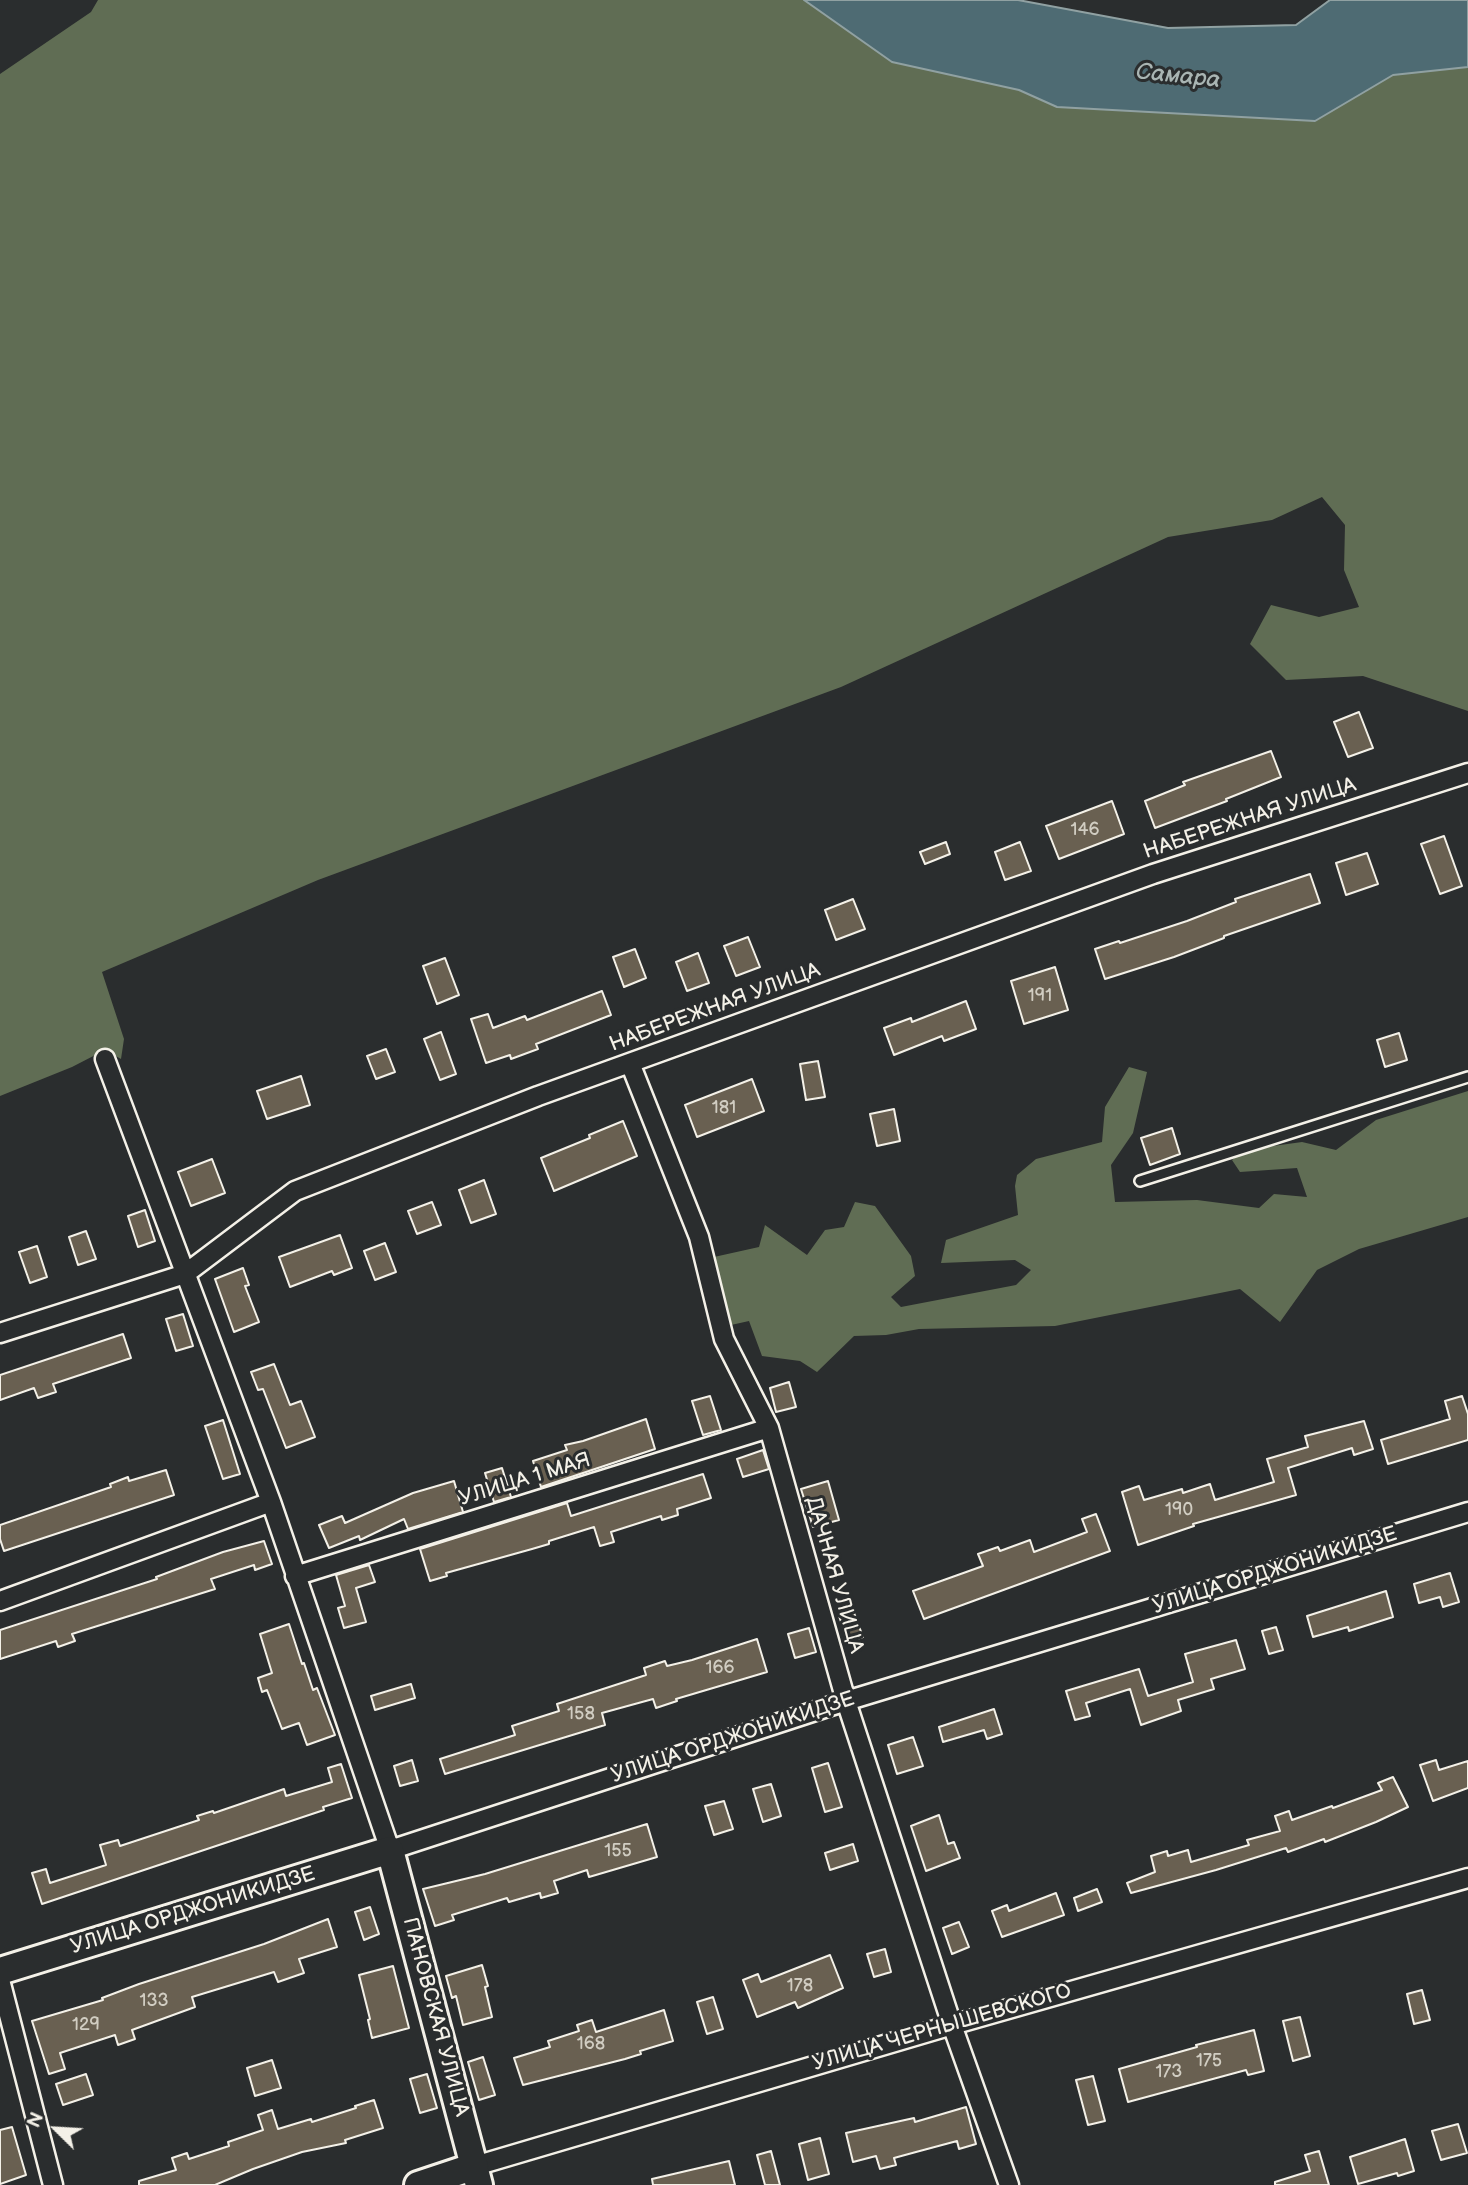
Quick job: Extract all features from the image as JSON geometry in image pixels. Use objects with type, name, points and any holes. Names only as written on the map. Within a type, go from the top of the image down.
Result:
[{"type":"main road","name":"УЛИЦА ОРДЖОНИКИДЗЕ","points":[[0,1971],[390,1850]]},
{"type":"main road","name":"ПАНОВСКАЯ УЛИЦА","points":[[390,1850],[477,2176]]},
{"type":"main road","name":"УЛИЦА ЧЕРНЫШЕВСКОГО","points":[[418,2185],[477,2176]]},
{"type":"street","name":"НАБЕРЕЖНАЯ УЛИЦА","points":[[0,1333],[185,1274],[295,1191],[538,1096],[1153,874],[1468,773]]},
{"type":"street","points":[[105,1059],[271,1502],[390,1850]]},
{"type":"street","name":"ДАЧНАЯ УЛИЦА","points":[[630,1063],[699,1237],[724,1339],[769,1428],[846,1701],[952,2025],[1009,2185]]},
{"type":"street","name":"УЛИЦА 1 МАЯ","points":[[295,1576],[769,1428]]},
{"type":"street","points":[[0,1601],[271,1502]]},
{"type":"street","name":"УЛИЦА ОРДЖОНИКИДЗЕ","points":[[390,1850],[846,1701],[1468,1512]]},
{"type":"street","name":"УЛИЦА ЧЕРНЫШЕВСКОГО","points":[[477,2176],[952,2025],[1468,1878]]},
{"type":"street","points":[[0,1979],[53,2185]]},
{"type":"lane","points":[[1140,1181],[1468,1077]]},
{"type":"green space","points":[[98,0],[804,0],[892,62],[1019,90],[1057,107],[1315,121],[1392,75],[1468,67],[1468,711],[1363,676],[1286,680],[1250,644],[1271,605],[1319,617],[1359,607],[1344,570],[1345,525],[1322,497],[1272,520],[1168,537],[841,687],[318,880],[102,972],[124,1039],[121,1059],[105,1050],[72,1067],[0,1096],[0,74],[91,12]]},
{"type":"green space","points":[[1129,1067],[1147,1072],[1133,1133],[1111,1165],[1115,1202],[1197,1200],[1259,1208],[1274,1194],[1307,1197],[1297,1168],[1240,1172],[1232,1160],[1244,1150],[1302,1142],[1336,1150],[1376,1120],[1468,1091],[1468,1217],[1359,1249],[1317,1270],[1280,1322],[1240,1289],[1055,1326],[919,1329],[886,1335],[854,1336],[817,1372],[800,1361],[762,1356],[749,1321],[731,1325],[714,1257],[759,1247],[765,1225],[807,1255],[825,1230],[844,1227],[855,1202],[875,1206],[911,1256],[915,1276],[891,1297],[901,1307],[1016,1285],[1031,1270],[1015,1260],[941,1263],[946,1240],[1018,1215],[1015,1186],[1017,1175],[1036,1159],[1102,1142],[1105,1107]]},
{"type":"water","name":"Самара","points":[[804,0],[1018,0],[1168,28],[1296,25],[1330,0],[1468,0],[1468,67],[1393,75],[1315,121],[1057,107],[1019,90],[892,62]]},
{"type":"building","points":[[1359,712],[1373,748],[1348,757],[1334,722]]},
{"type":"building","points":[[1271,751],[1281,777],[1155,828],[1145,801],[1185,785],[1183,782]]},
{"type":"building","points":[[1112,801],[1124,834],[1059,859],[1046,826]]},
{"type":"building","points":[[1444,836],[1462,886],[1440,894],[1421,844]]},
{"type":"building","points":[[946,842],[950,854],[925,864],[920,852]]},
{"type":"building","points":[[1020,842],[1031,871],[1005,880],[995,852]]},
{"type":"building","points":[[1367,853],[1378,884],[1346,895],[1336,863]]},
{"type":"building","points":[[1310,874],[1320,903],[1224,936],[1174,957],[1105,979],[1095,949],[1187,921],[1236,902],[1235,899]]},
{"type":"building","points":[[853,899],[865,929],[836,940],[825,910]]},
{"type":"building","points":[[748,937],[760,967],[736,976],[724,946]]},
{"type":"building","points":[[635,949],[646,978],[624,987],[613,957]]},
{"type":"building","points":[[698,953],[709,983],[687,991],[676,962]]},
{"type":"building","points":[[445,958],[459,995],[437,1004],[423,966]]},
{"type":"building","points":[[1055,967],[1068,1010],[1024,1024],[1011,981]]},
{"type":"building","points":[[602,991],[611,1015],[536,1044],[538,1049],[511,1059],[510,1055],[486,1063],[471,1019],[488,1014],[493,1028],[525,1016],[527,1020]]},
{"type":"building","points":[[966,1001],[976,1029],[944,1041],[942,1036],[894,1055],[884,1028],[911,1018],[912,1022]]},
{"type":"building","points":[[441,1032],[456,1074],[440,1080],[424,1039]]},
{"type":"building","points":[[1399,1033],[1407,1060],[1385,1067],[1377,1040]]},
{"type":"building","points":[[386,1049],[395,1072],[376,1079],[367,1056]]},
{"type":"building","points":[[818,1061],[825,1097],[806,1100],[800,1064]]},
{"type":"building","points":[[301,1076],[310,1105],[267,1119],[257,1091]]},
{"type":"building","points":[[752,1079],[764,1111],[697,1137],[685,1105]]},
{"type":"building","points":[[894,1109],[900,1141],[877,1146],[870,1114]]},
{"type":"building","points":[[623,1121],[637,1156],[554,1191],[541,1158]]},
{"type":"building","points":[[1172,1128],[1180,1154],[1150,1165],[1141,1138]]},
{"type":"building","points":[[212,1159],[225,1193],[191,1206],[178,1172]]},
{"type":"building","points":[[484,1180],[496,1214],[471,1223],[459,1190]]},
{"type":"building","points":[[432,1202],[441,1225],[417,1234],[408,1211]]},
{"type":"building","points":[[145,1210],[155,1241],[138,1247],[128,1216]]},
{"type":"building","points":[[86,1231],[96,1259],[78,1265],[69,1237]]},
{"type":"building","points":[[340,1235],[352,1268],[334,1275],[332,1271],[290,1287],[279,1257]]},
{"type":"building","points":[[385,1243],[396,1272],[375,1280],[364,1251]]},
{"type":"building","points":[[37,1246],[47,1277],[30,1283],[19,1252]]},
{"type":"building","points":[[243,1268],[249,1285],[245,1286],[259,1322],[234,1332],[215,1279]]},
{"type":"building","points":[[183,1314],[193,1346],[176,1351],[166,1319]]},
{"type":"building","points":[[123,1334],[131,1358],[53,1384],[56,1392],[38,1398],[34,1388],[0,1400],[0,1375]]},
{"type":"building","points":[[274,1364],[290,1405],[301,1401],[315,1437],[286,1448],[263,1389],[258,1390],[251,1372]]},
{"type":"building","points":[[789,1382],[796,1407],[776,1412],[770,1388]]},
{"type":"building","points":[[710,1396],[721,1430],[703,1435],[692,1401]]},
{"type":"building","points":[[1462,1396],[1468,1414],[1468,1440],[1388,1464],[1381,1440],[1450,1419],[1445,1401]]},
{"type":"building","points":[[646,1419],[655,1449],[541,1487],[533,1461],[567,1450],[565,1445]]},
{"type":"building","points":[[223,1420],[240,1474],[223,1479],[205,1426]]},
{"type":"building","points":[[1364,1421],[1373,1449],[1354,1455],[1352,1448],[1288,1468],[1296,1495],[1193,1524],[1194,1526],[1138,1545],[1122,1492],[1139,1486],[1144,1500],[1182,1489],[1183,1493],[1210,1484],[1215,1500],[1274,1482],[1267,1459],[1308,1447],[1305,1436]]},
{"type":"building","points":[[763,1450],[769,1469],[743,1477],[737,1459]]},
{"type":"building","points":[[502,1468],[511,1497],[494,1502],[485,1473]]},
{"type":"building","points":[[166,1470],[174,1495],[4,1551],[0,1539],[0,1525],[111,1487],[110,1484],[128,1477],[129,1481]]},
{"type":"building","points":[[703,1474],[711,1498],[677,1509],[678,1515],[662,1520],[661,1516],[611,1532],[614,1542],[600,1546],[594,1527],[549,1541],[549,1544],[446,1573],[447,1576],[430,1581],[420,1549],[567,1503],[571,1516]]},
{"type":"building","points":[[454,1481],[463,1512],[408,1529],[404,1519],[360,1540],[359,1536],[329,1548],[319,1525],[342,1516],[345,1523],[413,1493]]},
{"type":"building","points":[[828,1481],[839,1520],[813,1527],[801,1489]]},
{"type":"building","points":[[1096,1514],[1110,1551],[924,1619],[913,1591],[983,1566],[978,1554],[998,1547],[1000,1551],[1030,1540],[1034,1552],[1087,1532],[1082,1519]]},
{"type":"building","points":[[264,1541],[272,1564],[255,1570],[254,1565],[211,1579],[215,1589],[72,1634],[75,1641],[58,1647],[56,1641],[0,1659],[0,1630],[157,1579],[156,1577],[223,1552]]},
{"type":"building","points":[[369,1565],[375,1582],[356,1588],[366,1622],[344,1628],[338,1608],[345,1606],[336,1575]]},
{"type":"building","points":[[1450,1573],[1459,1602],[1443,1607],[1440,1597],[1419,1603],[1414,1584]]},
{"type":"building","points":[[1386,1591],[1393,1617],[1349,1631],[1348,1627],[1313,1637],[1307,1616]]},
{"type":"building","points":[[853,1610],[863,1637],[848,1642],[839,1616]]},
{"type":"building","points":[[289,1624],[302,1664],[304,1663],[313,1690],[317,1688],[335,1735],[307,1745],[299,1723],[282,1729],[267,1690],[262,1692],[258,1678],[272,1673],[260,1634]]},
{"type":"building","points":[[1276,1627],[1283,1650],[1269,1654],[1262,1631]]},
{"type":"building","points":[[809,1628],[816,1652],[795,1658],[788,1634]]},
{"type":"building","points":[[757,1639],[767,1672],[676,1699],[677,1701],[656,1708],[653,1699],[602,1713],[605,1725],[445,1774],[440,1759],[515,1735],[512,1726],[559,1711],[557,1704],[646,1675],[644,1668],[665,1661],[667,1666]]},
{"type":"building","points":[[1236,1640],[1245,1669],[1211,1679],[1214,1689],[1178,1700],[1181,1711],[1141,1725],[1130,1689],[1086,1703],[1090,1716],[1075,1720],[1066,1691],[1139,1669],[1148,1696],[1193,1682],[1185,1654]]},
{"type":"building","points":[[411,1684],[415,1698],[375,1710],[371,1696]]},
{"type":"building","points":[[994,1709],[1002,1734],[987,1739],[984,1730],[943,1742],[939,1727]]},
{"type":"building","points":[[913,1737],[923,1766],[897,1774],[888,1745]]},
{"type":"building","points":[[412,1760],[418,1781],[400,1786],[394,1766]]},
{"type":"building","points":[[1436,1760],[1439,1770],[1468,1761],[1468,1788],[1433,1801],[1420,1765]]},
{"type":"building","points":[[828,1763],[842,1807],[825,1812],[812,1768]]},
{"type":"building","points":[[341,1764],[352,1798],[323,1807],[324,1810],[42,1904],[32,1873],[46,1869],[50,1883],[106,1865],[100,1845],[118,1840],[120,1846],[199,1820],[197,1816],[213,1811],[214,1813],[284,1789],[286,1796],[332,1782],[328,1768]]},
{"type":"building","points":[[1393,1777],[1408,1807],[1376,1822],[1325,1842],[1324,1839],[1288,1852],[1286,1848],[1131,1893],[1127,1883],[1155,1872],[1151,1856],[1167,1851],[1168,1856],[1188,1850],[1191,1862],[1249,1845],[1247,1840],[1280,1831],[1275,1816],[1289,1811],[1292,1820],[1332,1806],[1333,1808],[1382,1790],[1378,1783]]},
{"type":"building","points":[[771,1784],[781,1816],[763,1822],[753,1789]]},
{"type":"building","points":[[724,1801],[733,1829],[714,1835],[705,1806]]},
{"type":"building","points":[[939,1815],[948,1844],[954,1842],[960,1858],[926,1871],[911,1826]]},
{"type":"building","points":[[647,1824],[657,1857],[589,1877],[587,1870],[554,1881],[558,1893],[541,1898],[540,1893],[509,1902],[507,1898],[452,1915],[454,1920],[435,1926],[423,1889],[485,1874]]},
{"type":"building","points":[[853,1844],[858,1861],[830,1870],[825,1853]]},
{"type":"building","points":[[1097,1889],[1102,1902],[1078,1911],[1074,1898]]},
{"type":"building","points":[[1056,1893],[1064,1915],[1002,1937],[992,1911],[1007,1905],[1009,1911]]},
{"type":"building","points":[[370,1907],[379,1934],[364,1940],[355,1912]]},
{"type":"building","points":[[328,1919],[337,1947],[299,1959],[304,1973],[278,1982],[274,1972],[192,1997],[195,2007],[132,2030],[135,2039],[118,2045],[115,2035],[60,2053],[65,2069],[49,2074],[32,2021],[103,2000],[102,1998],[139,1984],[264,1944]]},
{"type":"building","points":[[959,1922],[969,1947],[952,1954],[943,1928]]},
{"type":"building","points":[[885,1949],[891,1972],[874,1977],[867,1954]]},
{"type":"building","points":[[830,1955],[843,1988],[798,2008],[795,2002],[757,2017],[743,1980],[758,1974],[761,1982]]},
{"type":"building","points":[[482,1965],[492,2017],[463,2025],[456,1996],[452,1998],[446,1976]]},
{"type":"building","points":[[393,1966],[409,2028],[372,2038],[359,1975]]},
{"type":"building","points":[[1422,1990],[1430,2020],[1414,2024],[1407,1994]]},
{"type":"building","points":[[713,1997],[723,2029],[707,2034],[697,2002]]},
{"type":"building","points":[[664,2010],[673,2041],[640,2051],[641,2054],[625,2059],[523,2085],[514,2058],[550,2047],[548,2041],[579,2031],[577,2025],[592,2020],[596,2032]]},
{"type":"building","points":[[1300,2017],[1310,2056],[1293,2061],[1283,2021]]},
{"type":"building","points":[[1254,2030],[1264,2071],[1248,2075],[1246,2070],[1128,2102],[1119,2069]]},
{"type":"building","points":[[483,2057],[495,2095],[479,2100],[468,2062]]},
{"type":"building","points":[[272,2060],[281,2088],[255,2096],[247,2068]]},
{"type":"building","points":[[86,2074],[93,2095],[63,2105],[56,2084]]},
{"type":"building","points":[[427,2074],[437,2108],[420,2113],[410,2079]]},
{"type":"building","points":[[1093,2076],[1105,2121],[1088,2125],[1076,2080]]},
{"type":"building","points":[[374,2100],[383,2128],[345,2140],[346,2143],[302,2152],[215,2185],[139,2185],[139,2181],[176,2170],[172,2158],[187,2153],[189,2159],[229,2146],[228,2142],[263,2130],[258,2115],[272,2110],[278,2129],[311,2119],[312,2122]]},
{"type":"building","points":[[966,2107],[976,2144],[959,2149],[957,2141],[894,2158],[896,2165],[880,2169],[876,2156],[853,2162],[846,2133],[914,2118],[915,2122]]},
{"type":"building","points":[[1458,2124],[1467,2153],[1441,2160],[1432,2131]]},
{"type":"building","points":[[12,2127],[26,2175],[0,2184],[0,2130]]},
{"type":"building","points":[[820,2138],[829,2174],[808,2180],[799,2144]]},
{"type":"building","points":[[1405,2139],[1414,2171],[1358,2184],[1350,2157]]},
{"type":"building","points":[[771,2151],[780,2185],[765,2185],[757,2155]]},
{"type":"building","points":[[1319,2151],[1329,2185],[1275,2185],[1275,2182],[1310,2171],[1305,2155]]},
{"type":"building","points":[[729,2161],[735,2185],[653,2185],[652,2179]]}]
